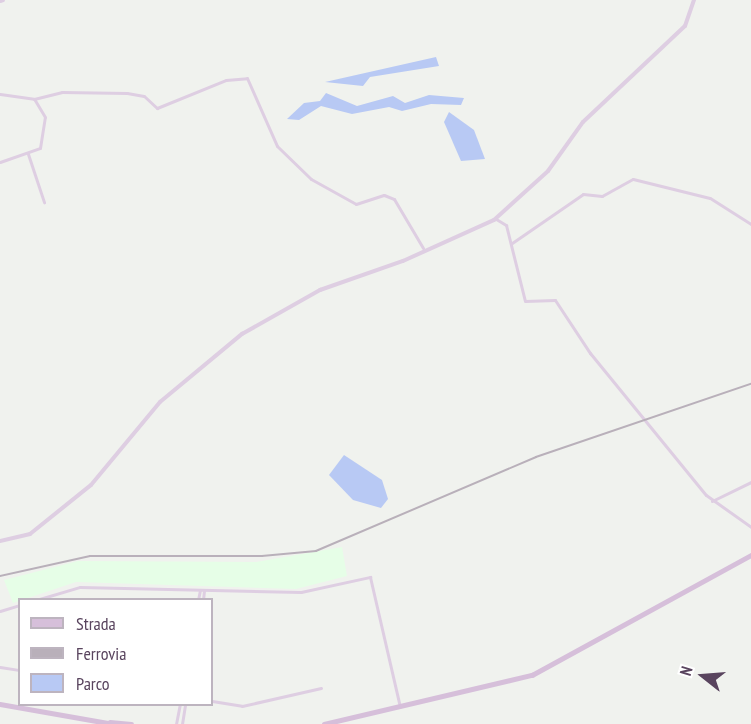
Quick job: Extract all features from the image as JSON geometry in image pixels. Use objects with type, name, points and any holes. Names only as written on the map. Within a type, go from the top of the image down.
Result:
[{"type":"main road","points":[[324,724],[532,675],[751,555]]},
{"type":"main road","points":[[0,704],[113,724]]},
{"type":"main road","points":[[87,719],[131,724]]},
{"type":"street","points":[[0,541],[30,534],[91,485],[160,402],[242,334],[301,298],[403,261],[423,248],[496,219],[548,171],[583,122],[685,26],[694,0]]},
{"type":"street","points":[[0,94],[34,99],[62,92],[127,93],[144,96],[157,108],[226,80],[247,78],[277,146],[311,179],[356,204],[384,195],[394,199],[423,248]]},
{"type":"street","points":[[0,162],[40,148],[45,117],[34,99]]},
{"type":"street","points":[[28,154],[44,202]]},
{"type":"street","points":[[512,243],[583,194],[602,196],[633,179],[710,198],[751,224]]},
{"type":"street","points":[[496,219],[505,222],[525,301],[555,300],[590,353],[712,501],[751,527]]},
{"type":"street","points":[[712,501],[751,482]]},
{"type":"street","points":[[43,598],[80,587],[301,592],[370,577],[400,707]]},
{"type":"street","points":[[200,598],[202,590]]},
{"type":"street","points":[[0,611],[18,606]]},
{"type":"street","points":[[0,667],[18,670]]},
{"type":"street","points":[[213,701],[242,706],[321,688]]},
{"type":"street","points":[[176,724],[180,706]]},
{"type":"street","points":[[182,724],[185,706]]},
{"type":"shaded area","points":[[342,547],[347,576],[296,589],[76,582],[28,598],[18,598],[18,601],[13,603],[4,580],[78,561],[256,562]]},
{"type":"green space","points":[[436,57],[439,66],[370,77],[363,86],[325,82]]},
{"type":"green space","points":[[326,93],[357,106],[393,96],[405,103],[429,95],[464,98],[461,105],[431,104],[402,111],[389,107],[352,114],[321,106],[299,120],[287,119],[304,103],[320,101]]},
{"type":"green space","points":[[449,112],[474,130],[485,159],[461,161],[444,122]]},
{"type":"green space","points":[[344,455],[382,480],[388,499],[381,508],[353,500],[329,475]]},
{"type":"railway","points":[[0,576],[90,556],[262,556],[316,551],[536,457],[751,384]]}]
